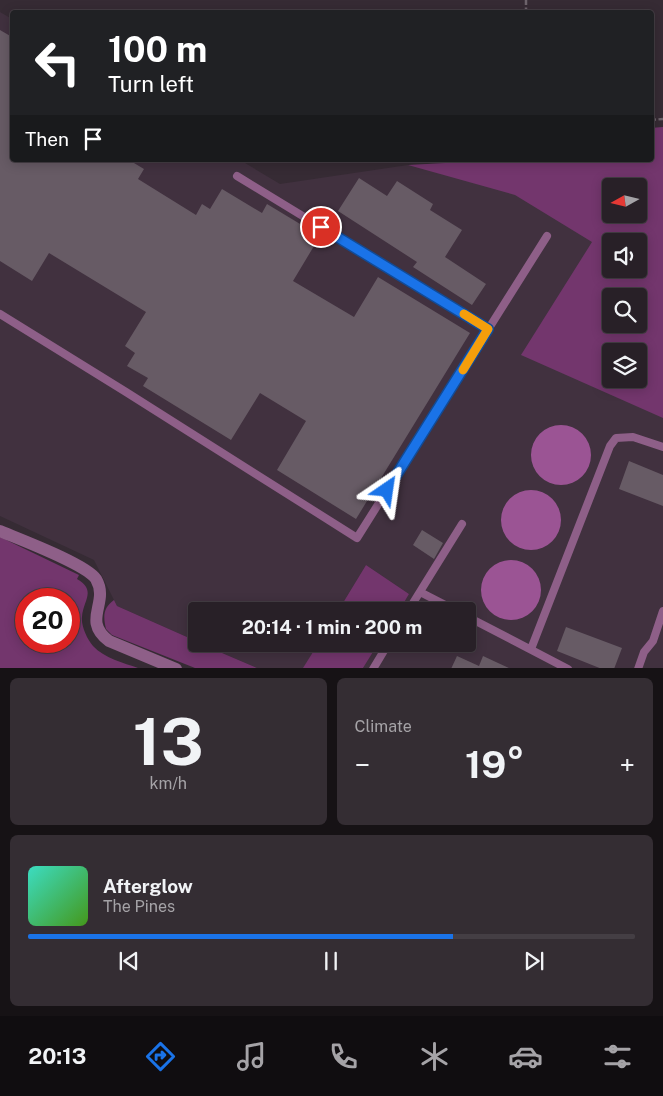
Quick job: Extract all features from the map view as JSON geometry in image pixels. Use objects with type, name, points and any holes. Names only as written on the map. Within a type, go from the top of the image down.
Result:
[{"type":"street","points":[[0,531],[75,564],[91,574],[96,579],[100,596],[96,623],[102,636],[109,642],[176,668]]},
{"type":"lane","points":[[237,176],[488,329]]},
{"type":"lane","points":[[0,314],[357,538],[547,236]]},
{"type":"lane","points":[[531,650],[610,446],[616,438],[632,437],[663,447]]},
{"type":"lane","points":[[414,602],[462,524]]},
{"type":"lane","points":[[420,592],[439,602]]},
{"type":"lane","points":[[638,668],[644,652],[653,641],[663,611]]},
{"type":"lane","points":[[476,621],[568,668]]},
{"type":"lane","points":[[373,668],[383,652]]},
{"type":"shaded area","points":[[0,12],[10,18],[10,162],[243,162],[280,184],[408,165],[464,162],[654,162],[654,128],[663,127],[663,668],[363,668],[373,652],[476,652],[476,602],[404,602],[409,594],[366,565],[343,602],[188,602],[188,637],[117,606],[94,560],[0,516]]},
{"type":"shaded area","points":[[663,127],[663,418],[521,355],[592,242],[515,195],[408,165],[464,162],[654,162],[654,128]]},
{"type":"shaded area","points":[[561,425],[578,430],[586,438],[591,455],[586,472],[578,480],[561,485],[544,480],[536,472],[531,455],[536,438],[544,430]]},
{"type":"shaded area","points":[[531,490],[548,495],[556,503],[561,520],[556,537],[548,545],[531,550],[514,545],[506,537],[501,520],[506,503],[514,495]]},
{"type":"shaded area","points":[[0,537],[79,575],[77,579],[83,583],[88,592],[82,621],[89,640],[103,654],[138,668],[0,668]]},
{"type":"shaded area","points":[[511,560],[528,565],[536,573],[541,590],[536,607],[528,615],[511,620],[494,615],[486,607],[481,590],[486,573],[494,565]]},
{"type":"shaded area","points":[[366,565],[409,594],[404,602],[343,602]]},
{"type":"shaded area","points":[[114,600],[117,606],[188,637],[188,652],[220,652],[257,668],[195,668],[112,635],[106,629],[104,620],[108,606]]},
{"type":"shaded area","points":[[220,652],[313,652],[304,668],[257,668]]},
{"type":"shaded area","points":[[313,652],[373,652],[363,668],[303,668]]},
{"type":"building","points":[[0,30],[10,36],[10,162],[132,162],[144,169],[138,179],[196,215],[202,204],[210,209],[222,189],[262,213],[267,204],[320,236],[293,281],[354,317],[378,277],[470,333],[356,519],[277,470],[306,421],[260,393],[231,440],[143,386],[148,378],[127,366],[135,353],[125,346],[146,312],[49,253],[32,281],[0,261]]},
{"type":"building","points":[[359,178],[387,196],[397,181],[433,204],[430,210],[462,230],[445,257],[486,284],[472,305],[413,267],[417,262],[338,211]]},
{"type":"building","points":[[629,461],[663,475],[663,506],[619,489]]},
{"type":"building","points":[[422,530],[443,543],[434,559],[413,545]]},
{"type":"building","points":[[566,627],[622,648],[614,668],[600,668],[557,651]]},
{"type":"building","points":[[457,656],[479,666],[483,656],[509,668],[451,668]]},
{"type":"slow traffic","points":[[463,370],[488,329],[464,314]]},
{"type":"route","points":[[321,227],[488,329],[387,490]]}]
